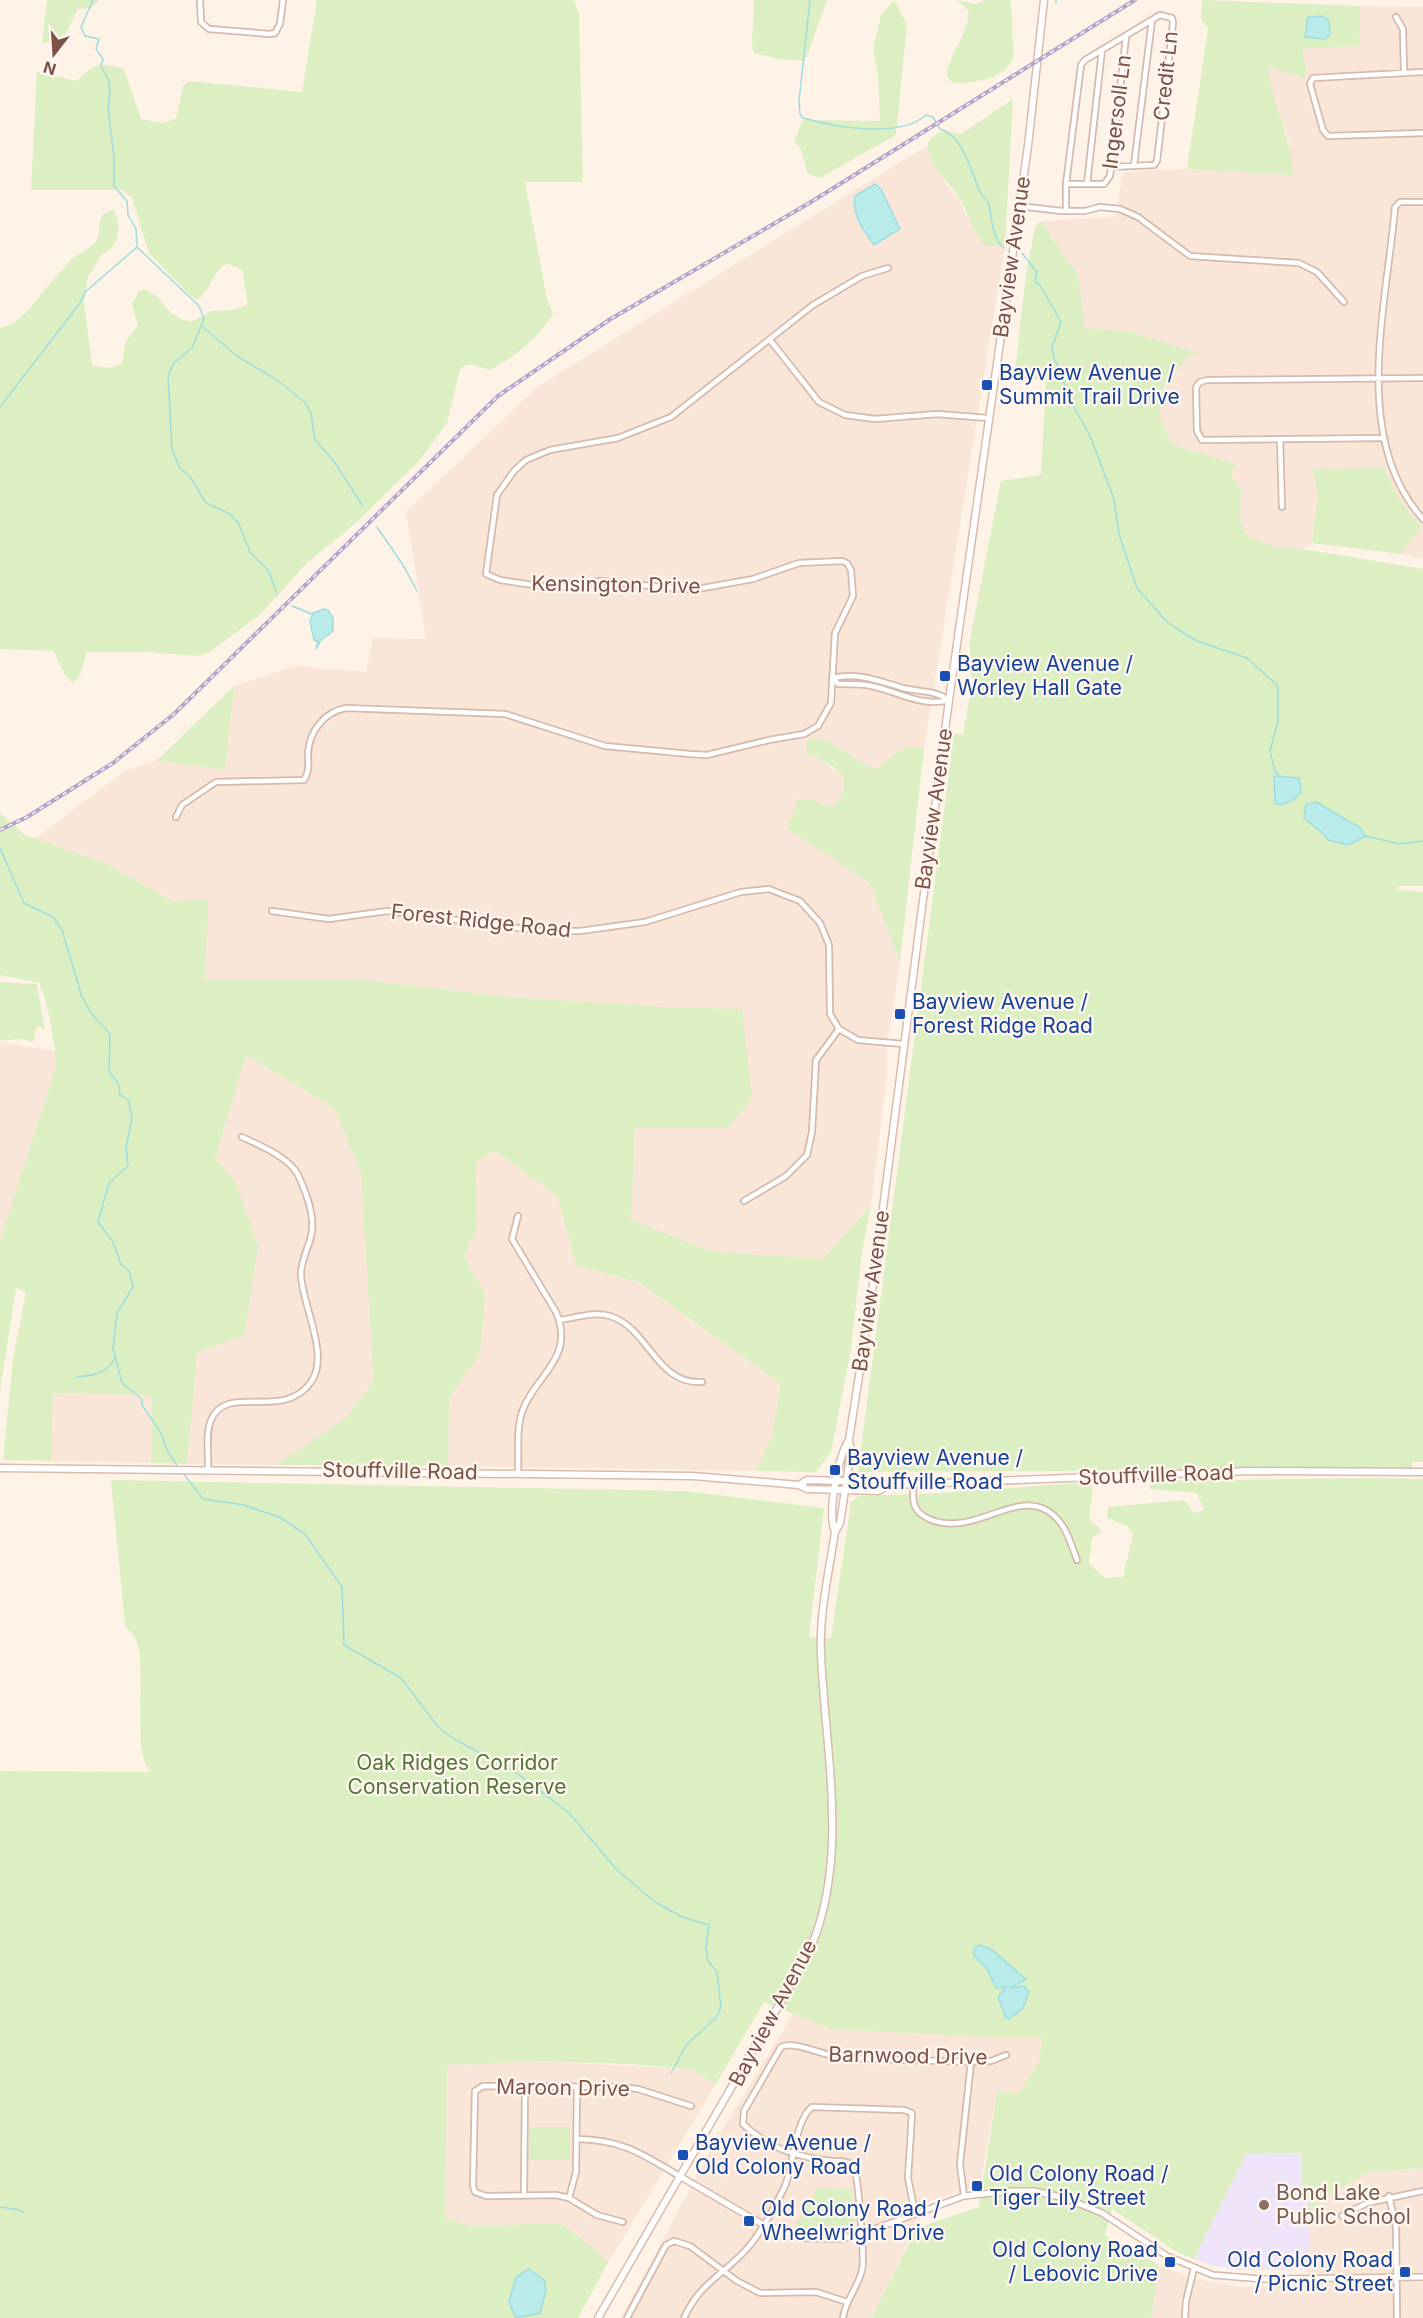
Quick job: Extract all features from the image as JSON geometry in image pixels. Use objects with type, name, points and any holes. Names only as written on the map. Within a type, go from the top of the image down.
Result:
[{"type":"main road","name":"Bayview Avenue","points":[[598,2318],[805,1960],[823,1910],[831,1864],[832,1818],[821,1652],[835,1532],[840,1523],[847,1481],[851,1451],[849,1440],[873,1286],[949,700],[1019,206],[1044,0]]},
{"type":"main road","name":"Bayview Avenue","points":[[835,1532],[831,1522],[837,1481],[842,1451],[849,1440]]},
{"type":"main road","name":"Stouffville Road","points":[[0,1468],[518,1472],[693,1476],[799,1485],[807,1489],[878,1491],[889,1485]]},
{"type":"main road","name":"Stouffville Road","points":[[799,1485],[807,1480],[889,1485],[1250,1471],[1423,1472]]},
{"type":"street","points":[[200,0],[201,22],[209,29],[270,34],[275,33],[280,24],[283,0]]},
{"type":"street","name":"Credit Ln","points":[[1066,211],[1066,184],[1079,71],[1085,60],[1152,20],[1166,15],[1172,18],[1173,23],[1157,161],[1154,165],[1111,166]]},
{"type":"street","points":[[1396,17],[1403,29],[1404,73]]},
{"type":"street","points":[[1134,165],[1152,20]]},
{"type":"street","name":"Ingersoll Ln","points":[[1066,184],[1107,182],[1111,166],[1126,37]]},
{"type":"street","points":[[1087,184],[1102,50]]},
{"type":"street","points":[[1423,72],[1314,78],[1311,80],[1310,87],[1323,130],[1328,136],[1423,133]]},
{"type":"street","points":[[1423,202],[1400,202],[1395,207],[1382,331],[1380,379],[1382,438],[1396,480],[1423,519]]},
{"type":"street","points":[[1019,206],[1066,211],[1100,207],[1120,209],[1138,217],[1190,256],[1299,263],[1317,272],[1344,302]]},
{"type":"street","points":[[888,268],[862,276],[813,306],[770,340],[819,402],[845,414],[875,419],[937,414],[988,418]]},
{"type":"street","name":"Kensington Drive","points":[[770,340],[671,417],[618,438],[550,450],[526,460],[514,471],[497,495],[486,574],[501,580],[554,588],[600,581],[692,590],[753,579],[799,563],[842,561],[847,563],[851,570],[854,596],[835,633],[833,678]]},
{"type":"street","points":[[1382,438],[1207,440],[1199,437],[1197,384],[1207,380],[1423,378]]},
{"type":"street","points":[[1280,439],[1282,507]]},
{"type":"street","points":[[833,678],[869,676],[905,688],[940,694],[949,700]]},
{"type":"street","points":[[833,678],[838,684],[867,685],[903,697],[938,703],[949,700]]},
{"type":"street","points":[[176,818],[182,805],[216,782],[304,780],[308,774],[309,743],[315,729],[323,719],[340,709],[505,714],[605,746],[707,755],[804,734],[818,726],[831,703],[833,678]]},
{"type":"street","name":"Forest Ridge Road","points":[[272,910],[329,919],[387,911],[541,930],[580,931],[645,922],[741,892],[769,889],[800,901],[820,923],[829,945],[830,1014],[840,1029]]},
{"type":"street","points":[[744,1201],[786,1176],[807,1155],[812,1132],[816,1060],[840,1029],[858,1040],[903,1044]]},
{"type":"street","points":[[208,1470],[210,1421],[221,1407],[234,1402],[277,1402],[293,1399],[313,1380],[319,1360],[301,1278],[313,1225],[306,1195],[293,1167],[242,1137]]},
{"type":"street","points":[[518,1216],[512,1239],[559,1320],[559,1346],[551,1370],[534,1390],[522,1412],[518,1434],[518,1472]]},
{"type":"street","points":[[559,1320],[579,1316],[613,1317],[629,1328],[670,1372],[682,1381],[702,1382]]},
{"type":"street","points":[[913,1484],[914,1506],[925,1518],[942,1524],[960,1524],[1020,1507],[1040,1507],[1055,1516],[1065,1529],[1077,1560]]},
{"type":"street","name":"Barnwood Drive","points":[[794,2153],[761,2140],[742,2124],[741,2118],[781,2047],[786,2044],[841,2058],[971,2062],[991,2061],[1006,2055]]},
{"type":"street","points":[[964,2196],[960,2164],[971,2062]]},
{"type":"street","name":"Maroon Drive","points":[[623,2222],[597,2216],[569,2198],[556,2194],[486,2196],[475,2192],[473,2097],[475,2091],[483,2086],[525,2089],[638,2089],[691,2106]]},
{"type":"street","points":[[569,2198],[575,2179],[577,2088]]},
{"type":"street","points":[[524,2194],[525,2089]]},
{"type":"street","points":[[684,2318],[703,2287],[744,2253],[785,2187],[804,2117],[812,2107],[909,2111],[913,2119],[908,2178],[915,2212]]},
{"type":"street","points":[[577,2139],[606,2140],[621,2144],[762,2224],[803,2238],[840,2239],[861,2235],[915,2212],[964,2196],[1012,2191],[1065,2198],[1102,2213],[1167,2256],[1194,2268],[1229,2278],[1423,2277]]},
{"type":"street","points":[[794,2153],[820,2160],[844,2161],[854,2166],[863,2268],[858,2285],[847,2302],[843,2318]]},
{"type":"street","points":[[1342,2216],[1367,2203],[1389,2196],[1423,2191]]},
{"type":"street","points":[[1389,2196],[1396,2227],[1396,2318]]},
{"type":"street","points":[[627,2318],[666,2245],[674,2241],[690,2246],[760,2293],[816,2292],[847,2302]]},
{"type":"street","points":[[1185,2318],[1186,2301],[1194,2268]]},
{"type":"shaded area","points":[[1360,6],[1423,7],[1423,559],[1401,554],[1421,527],[1400,500],[1384,468],[1318,493],[1312,543],[1303,549],[1277,547],[1250,537],[1244,531],[1240,518],[1241,489],[1231,475],[1235,464],[1171,444],[1159,416],[1163,389],[1188,356],[1198,355],[1131,332],[1085,328],[1078,275],[1041,221],[1115,217],[1123,172],[1187,169],[1292,175],[1289,141],[1270,84],[1269,66],[1305,76],[1307,74],[1302,49],[1358,46]]},
{"type":"shaded area","points":[[928,145],[932,158],[947,185],[960,200],[964,211],[986,246],[1005,246],[924,748],[904,748],[874,771],[826,740],[808,738],[815,757],[842,774],[846,781],[845,792],[833,809],[813,800],[787,828],[870,883],[900,962],[887,1045],[887,1073],[871,1205],[823,1259],[713,1252],[631,1220],[635,1128],[728,1128],[742,1009],[664,1007],[508,997],[362,980],[205,979],[207,900],[174,902],[35,839],[123,772],[157,760],[225,770],[234,686],[296,666],[366,672],[373,638],[426,639],[406,512],[537,387]]},
{"type":"shaded area","points":[[0,1042],[55,1051],[57,1064],[0,1240]]},
{"type":"shaded area","points":[[246,1055],[334,1108],[361,1173],[375,1381],[346,1418],[276,1465],[187,1464],[197,1352],[235,1180],[215,1159]]},
{"type":"shaded area","points":[[494,1149],[557,1196],[577,1266],[637,1282],[781,1384],[772,1436],[756,1471],[448,1466],[449,1397],[480,1353],[485,1295],[464,1256],[477,1227],[476,1163]]},
{"type":"shaded area","points":[[53,1393],[153,1395],[151,1463],[51,1461]]},
{"type":"shaded area","points":[[793,2014],[832,2029],[989,2037],[1042,2036],[1039,2062],[1019,2093],[997,2092],[980,2186],[929,2201],[871,2318],[621,2318],[715,2142]]},
{"type":"shaded area","points":[[533,2061],[690,2069],[716,2084],[608,2263],[594,2248],[560,2223],[472,2226],[445,2219],[447,2064]]},
{"type":"shaded area","name":"Bond Lake Public School","points":[[1302,2153],[1302,2197],[1309,2197],[1309,2270],[1236,2270],[1194,2259],[1246,2154]]},
{"type":"shaded area","points":[[1423,2168],[1423,2318],[1151,2318],[1159,2265],[1193,2278],[1240,2287],[1308,2285],[1309,2213],[1332,2193],[1369,2172]]},
{"type":"green space","points":[[47,0],[98,0],[98,2],[91,8],[78,9],[63,37],[42,43]]},
{"type":"green space","points":[[317,0],[574,0],[579,15],[583,182],[525,182],[547,299],[553,314],[533,339],[499,365],[490,370],[469,364],[460,369],[447,423],[419,461],[358,521],[307,563],[261,614],[210,652],[197,656],[146,652],[87,652],[80,676],[73,683],[65,675],[53,651],[0,649],[0,328],[23,316],[72,259],[95,242],[99,234],[101,218],[113,209],[118,221],[118,234],[113,246],[103,253],[88,277],[84,302],[92,365],[108,368],[122,364],[126,341],[138,325],[132,304],[139,291],[144,289],[157,297],[175,315],[191,322],[212,311],[234,310],[248,304],[242,270],[227,263],[202,296],[197,300],[190,295],[149,253],[132,198],[123,190],[31,190],[37,72],[77,81],[98,65],[124,69],[141,119],[162,123],[176,119],[183,87],[188,81],[302,92]]},
{"type":"green space","points":[[754,0],[827,0],[805,61],[777,59],[754,53],[752,44]]},
{"type":"green space","points":[[894,0],[907,24],[896,135],[820,178],[808,174],[801,150],[794,141],[803,120],[880,121],[878,74],[873,48],[881,15]]},
{"type":"green space","points":[[956,0],[975,4],[985,0],[1010,0],[1014,53],[1012,60],[1002,72],[986,79],[968,82],[953,83],[947,76],[968,15],[967,9]]},
{"type":"green space","points":[[1202,0],[1360,6],[1359,46],[1302,49],[1307,74],[1304,78],[1269,67],[1274,94],[1290,147],[1293,175],[1187,169],[1208,29],[1201,19]]},
{"type":"green space","points":[[1013,99],[1005,246],[986,246],[975,230],[957,194],[931,160],[928,144],[931,138],[941,131],[961,134]]},
{"type":"green space","points":[[1041,221],[1078,275],[1085,328],[1131,332],[1200,354],[1188,356],[1163,389],[1159,416],[1171,444],[1235,464],[1231,475],[1241,489],[1240,518],[1244,531],[1250,537],[1277,547],[1303,549],[1423,569],[1423,886],[1399,886],[1397,890],[1423,892],[1423,1462],[1412,1462],[1413,1469],[858,1472],[954,734],[963,734],[973,681],[970,671],[970,640],[1001,481],[1041,475],[1046,379],[1014,380],[1028,263],[1036,225]]},
{"type":"green space","points":[[1384,468],[1400,500],[1421,527],[1401,554],[1312,543],[1318,493],[1312,469]]},
{"type":"green space","points":[[234,686],[225,770],[157,760]]},
{"type":"green space","points":[[808,738],[826,740],[874,770],[904,748],[924,748],[900,962],[870,883],[787,828],[798,798],[813,800],[833,808],[844,787],[844,779],[840,773],[806,752]]},
{"type":"green space","points":[[0,813],[25,835],[107,864],[174,902],[208,899],[205,979],[362,980],[508,997],[664,1007],[742,1009],[752,1098],[728,1128],[635,1128],[631,1220],[713,1252],[823,1259],[871,1205],[862,1252],[851,1349],[831,1452],[816,1472],[756,1471],[772,1436],[781,1384],[638,1282],[577,1266],[557,1196],[494,1150],[476,1163],[477,1227],[464,1256],[485,1295],[480,1354],[449,1397],[448,1466],[276,1465],[346,1418],[374,1381],[361,1173],[334,1108],[246,1055],[215,1159],[235,1180],[258,1246],[244,1336],[197,1352],[187,1464],[151,1463],[152,1395],[53,1393],[51,1461],[3,1460],[13,1359],[26,1292],[16,1288],[0,1391],[0,1240],[57,1064],[48,1013],[39,983],[0,975]]},
{"type":"green space","points":[[0,982],[37,984],[45,1030],[37,1026],[33,1042],[19,1039],[0,1041]]},
{"type":"green space","name":"Oak Ridges Corridor Conservation Reserve","points":[[1423,1479],[1423,2168],[1369,2172],[1332,2193],[1309,2213],[1309,2197],[1302,2197],[1302,2153],[1246,2154],[1194,2259],[1175,2251],[1112,2209],[1105,2235],[1159,2265],[1151,2318],[871,2318],[917,2228],[979,2207],[997,2092],[1019,2093],[1039,2062],[1042,2037],[989,2037],[831,2029],[764,2002],[716,2084],[690,2069],[627,2064],[533,2061],[447,2064],[445,2219],[472,2226],[560,2223],[594,2248],[608,2263],[578,2318],[0,2318],[0,1771],[152,1772],[145,1764],[142,1750],[139,1653],[135,1638],[125,1625],[111,1480],[685,1491],[824,1508],[809,1637],[831,1638],[851,1502],[859,1496],[1093,1482],[1089,1519],[1102,1531],[1092,1538],[1089,1563],[1105,1578],[1123,1577],[1133,1534],[1127,1526],[1107,1518],[1108,1507],[1185,1500],[1194,1513],[1204,1510],[1197,1493],[1149,1489],[1151,1481]]},
{"type":"green space","points":[[529,2127],[570,2127],[570,2160],[529,2160]]},
{"type":"green space","points":[[818,2188],[852,2189],[855,2227],[815,2231],[794,2227]]},
{"type":"water","points":[[1323,16],[1329,21],[1330,34],[1325,39],[1305,37],[1308,17]]},
{"type":"water","points":[[875,184],[881,189],[900,229],[874,245],[859,222],[855,209],[855,196]]},
{"type":"water","points":[[323,609],[328,610],[333,618],[333,631],[321,640],[316,649],[318,642],[314,640],[310,621],[313,613]]},
{"type":"water","points":[[1274,776],[1299,778],[1301,791],[1295,799],[1279,805],[1275,803]]},
{"type":"water","points":[[1316,802],[1359,827],[1366,836],[1348,845],[1328,840],[1304,817],[1306,805]]},
{"type":"water","points":[[980,1945],[992,1950],[1026,1979],[1010,1988],[1024,1986],[1029,1992],[1023,2008],[1009,2019],[1006,2018],[998,1997],[1006,1987],[996,1988],[987,1969],[974,1956],[974,1949]]},
{"type":"water","points":[[529,2269],[544,2280],[546,2290],[540,2313],[516,2318],[509,2302],[516,2277]]},
{"type":"waterway","points":[[93,0],[81,27],[85,36],[99,39],[96,49],[103,59],[101,66],[108,79],[114,186],[127,201],[128,215],[136,229],[137,247],[199,306],[204,319],[192,348],[173,364],[168,376],[172,450],[180,468],[191,478],[206,503],[230,514],[239,524],[250,552],[268,570],[277,593]]},
{"type":"waterway","points":[[810,0],[799,101],[800,114],[803,118],[832,125],[883,129],[900,127],[926,115],[933,117],[940,129],[954,138],[965,154],[980,192],[989,205],[997,239],[1004,248]]},
{"type":"waterway","points":[[0,407],[80,303],[85,292],[136,248]]},
{"type":"waterway","points":[[1022,253],[1037,272],[1035,282],[1040,285],[1061,322],[1052,347],[1054,358],[1076,411],[1091,438],[1114,499],[1119,534],[1137,588],[1166,621],[1177,629],[1197,641],[1247,658],[1278,686],[1278,721],[1270,751],[1275,771],[1280,776]]},
{"type":"waterway","points":[[203,327],[238,357],[274,378],[305,402],[311,413],[315,440],[333,460],[363,506]]},
{"type":"waterway","points":[[377,527],[403,565],[417,591]]},
{"type":"waterway","points":[[292,606],[312,614]]},
{"type":"waterway","points":[[1366,836],[1399,844],[1423,841]]},
{"type":"waterway","points":[[0,848],[24,903],[53,917],[62,930],[82,997],[91,1013],[110,1034],[109,1071],[119,1085],[120,1095],[129,1101],[132,1119],[126,1147],[128,1166],[109,1183],[98,1222],[113,1242],[121,1264],[129,1271],[133,1287],[117,1313],[113,1348],[122,1383],[142,1399],[142,1405],[161,1433],[167,1450],[177,1465]]},
{"type":"waterway","points":[[77,1377],[104,1371],[115,1358]]},
{"type":"waterway","points":[[183,1473],[203,1499],[244,1505],[279,1517],[305,1534],[342,1587],[344,1645],[401,1678],[439,1728],[454,1739],[514,1771],[569,1813],[617,1870],[655,1902],[682,1917],[709,1925],[706,1947],[708,1961],[717,1972],[721,2007],[716,2018],[687,2044],[671,2073]]},
{"type":"waterway","points":[[0,2207],[20,2210],[24,2213]]},
{"type":"railway","points":[[0,830],[27,817],[113,763],[174,714],[498,396],[609,320],[811,202],[1135,0]]},
{"type":"place","name":"Bayview Avenue / Summit Trail Drive","points":[[987,385]]},
{"type":"place","name":"Bayview Avenue / Worley Hall Gate","points":[[945,676]]},
{"type":"place","name":"Bayview Avenue / Forest Ridge Road","points":[[900,1014]]},
{"type":"place","name":"Bayview Avenue / Stouffville Road","points":[[835,1470]]},
{"type":"place","name":"Bayview Avenue / Old Colony Road","points":[[683,2155]]},
{"type":"place","name":"Old Colony Road / Tiger Lily Street","points":[[977,2186]]},
{"type":"place","name":"Bond Lake Public School","points":[[1264,2205]]},
{"type":"place","name":"Old Colony Road / Wheelwright Drive","points":[[749,2221]]},
{"type":"place","name":"Old Colony Road / Lebovic Drive","points":[[1170,2262]]},
{"type":"place","name":"Old Colony Road / Picnic Street","points":[[1405,2272]]}]
